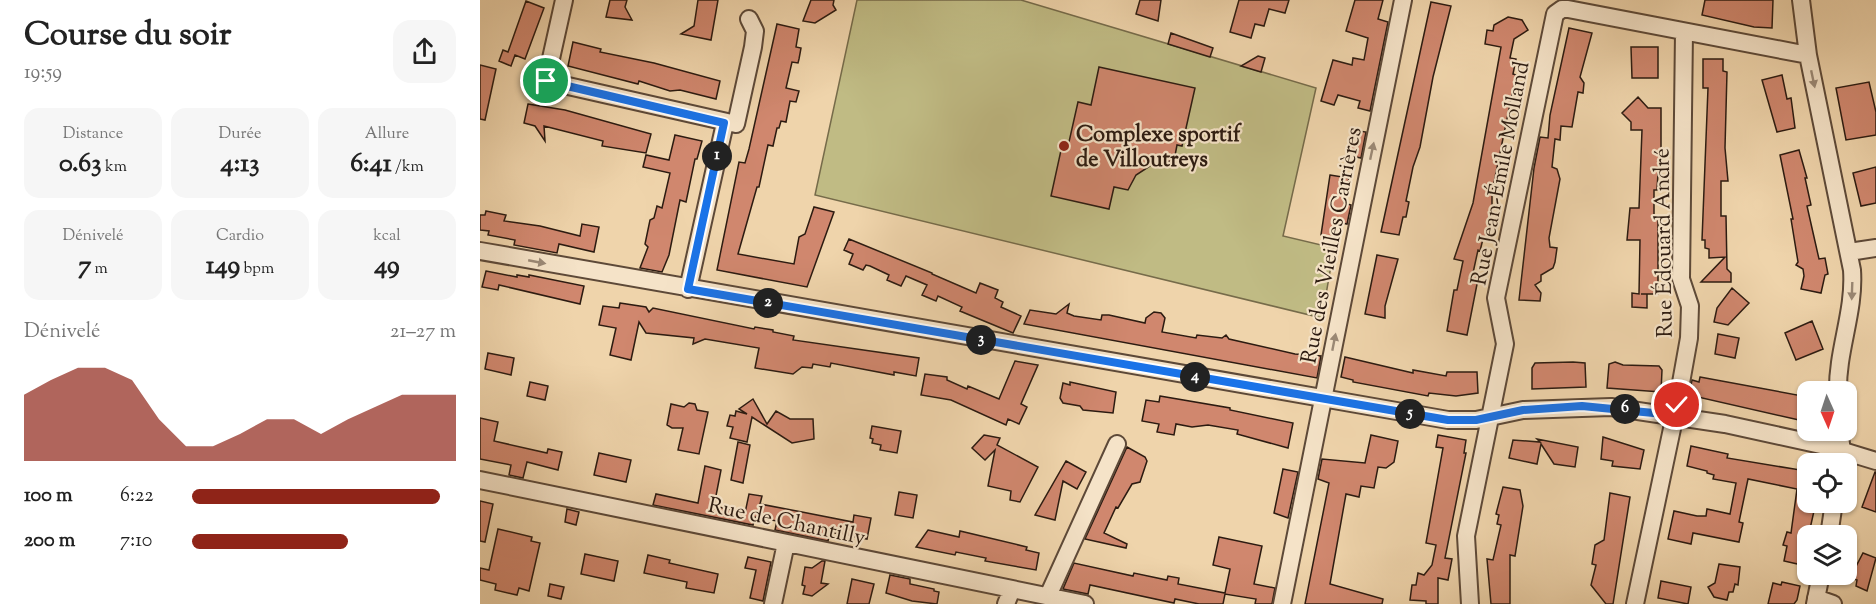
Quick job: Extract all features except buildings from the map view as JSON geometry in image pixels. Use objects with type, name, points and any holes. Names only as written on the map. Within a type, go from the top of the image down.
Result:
[{"type":"street","points":[[564,0],[546,81],[724,123],[736,124],[755,31],[749,19]]},
{"type":"street","name":"Rue des Vieilles Carrières","points":[[1282,604],[1403,0]]},
{"type":"street","points":[[1801,0],[1809,55],[1849,252],[1852,299],[1838,381]]},
{"type":"street","name":"Rue Jean-Émile Molland","points":[[1470,604],[1466,536],[1505,344],[1496,298],[1553,19],[1558,10],[1568,9],[1684,32]]},
{"type":"street","points":[[1684,32],[1809,55]]},
{"type":"street","name":"Rue Édouard André","points":[[1635,604],[1674,415],[1691,317],[1682,279],[1684,32]]},
{"type":"street","points":[[688,289],[724,123]]},
{"type":"street","points":[[1849,252],[1876,248]]},
{"type":"street","points":[[480,251],[605,275],[1448,420],[1476,420],[1491,415],[1582,406],[1674,415],[1825,453]]},
{"type":"street","points":[[1048,597],[1117,444]]},
{"type":"street","points":[[1857,459],[1876,461]]},
{"type":"street","name":"Rue de Chantilly","points":[[480,480],[786,543],[1009,597],[1048,597],[1085,604]]},
{"type":"street","points":[[773,604],[786,543]]},
{"type":"street","points":[[1821,585],[1821,602]]},
{"type":"shaded area","name":"Complexe sportif de Villoutreys","points":[[857,0],[1021,0],[1316,88],[1283,236],[1334,248],[1322,318],[815,195]]},
{"type":"place","name":"Complexe sportif de Villoutreys","points":[[1064,146]]},
{"type":"route","points":[[546,81],[724,123],[688,289],[1448,420],[1476,420],[1505,412],[1582,406],[1611,407],[1674,415],[1677,405]]}]
